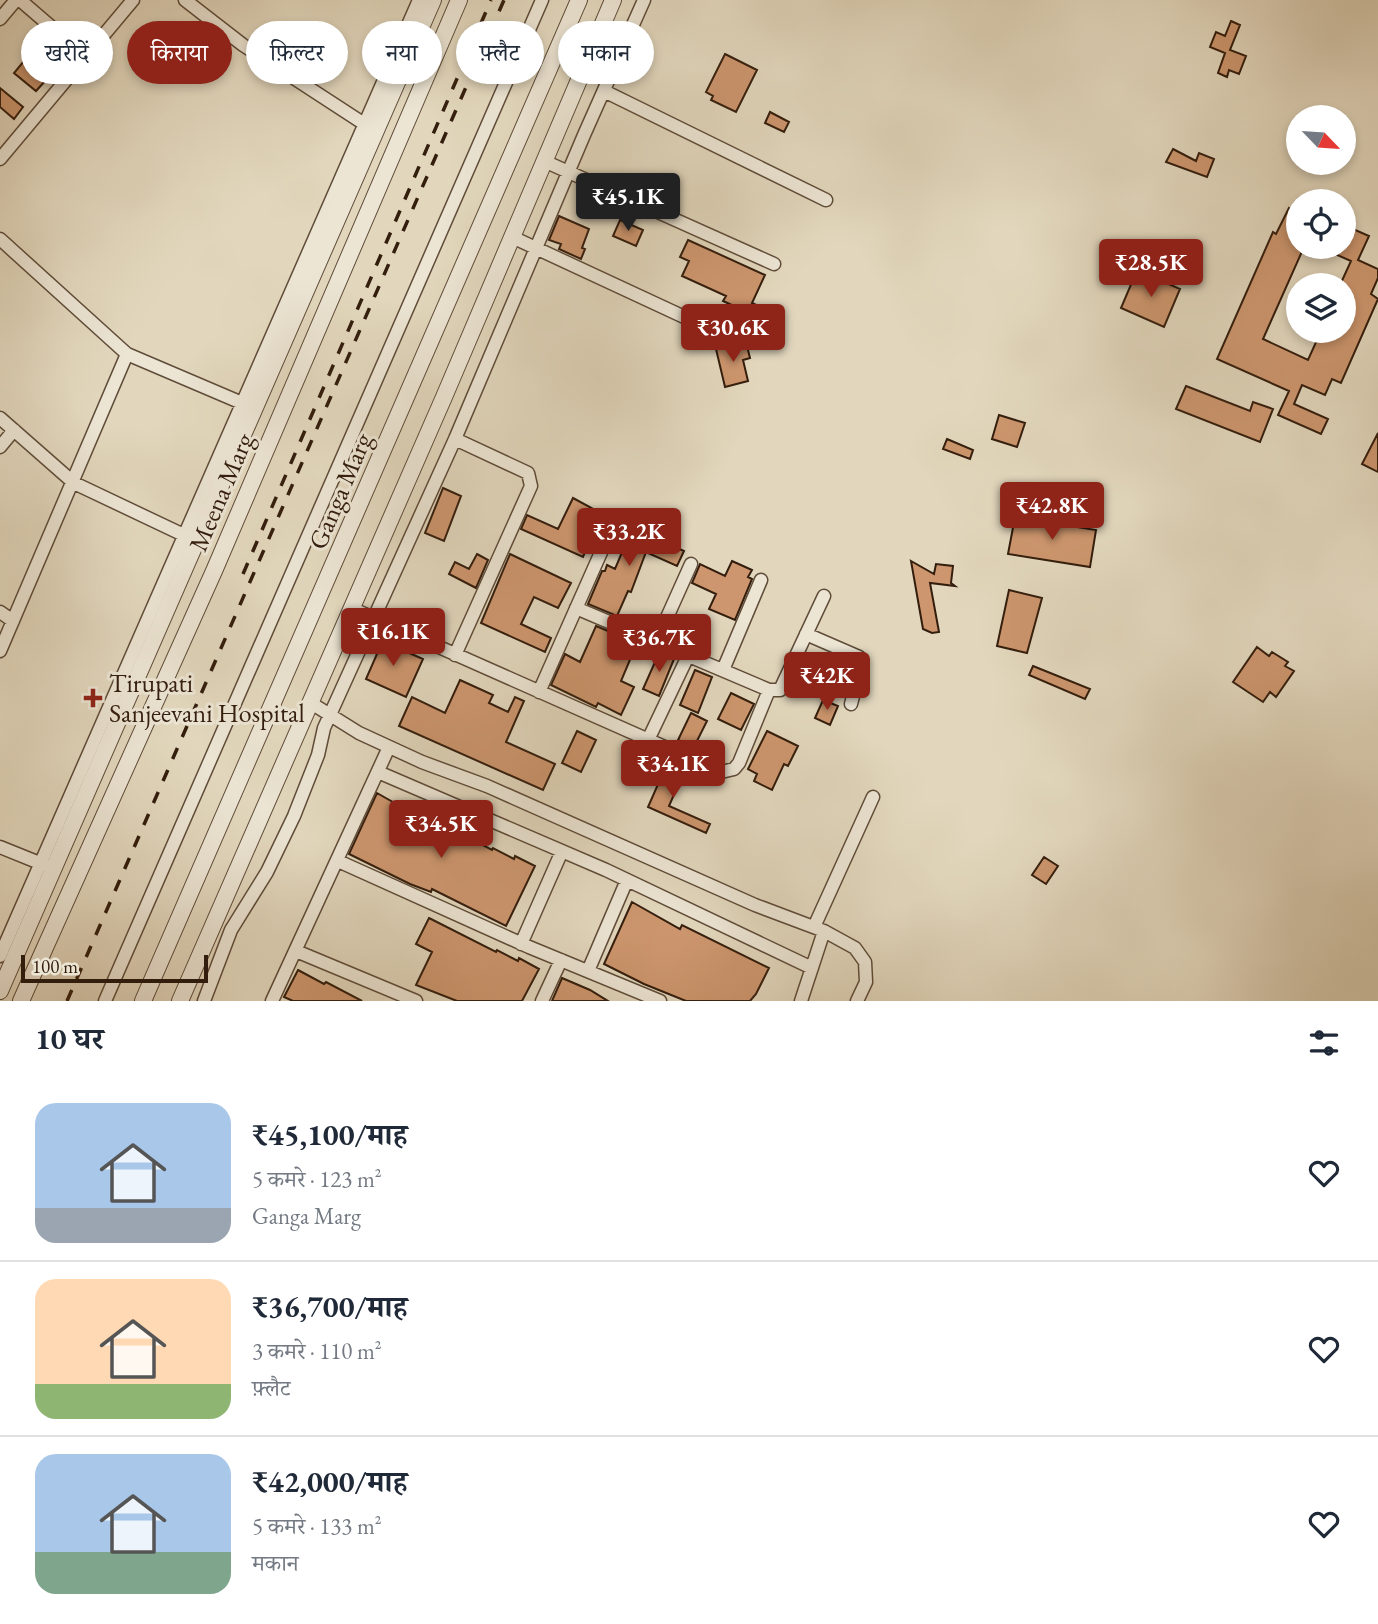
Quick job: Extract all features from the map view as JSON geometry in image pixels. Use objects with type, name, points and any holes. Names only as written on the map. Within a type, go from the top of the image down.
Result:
[{"type":"street","points":[[0,19],[18,0],[43,21]]},
{"type":"street","points":[[113,23],[132,0]]},
{"type":"street","points":[[185,0],[243,45],[370,128],[419,0]]},
{"type":"street","name":"Meena Marg","points":[[0,991],[47,866],[370,128],[433,0]]},
{"type":"street","name":"Meena Marg","points":[[22,1001],[222,553],[459,0]]},
{"type":"street","points":[[105,1001],[542,0]]},
{"type":"street","name":"Ganga Marg","points":[[143,1001],[579,0]]},
{"type":"street","points":[[604,21],[613,0]]},
{"type":"street","points":[[635,21],[644,0]]},
{"type":"street","points":[[0,159],[62,84]]},
{"type":"street","points":[[180,1001],[577,84]]},
{"type":"street","points":[[204,1001],[231,930],[267,872],[293,816],[318,755],[324,729],[455,439],[607,84]]},
{"type":"street","points":[[604,91],[826,200]]},
{"type":"street","points":[[544,161],[774,264]]},
{"type":"street","points":[[512,237],[695,322]]},
{"type":"street","points":[[0,239],[127,354],[279,418]]},
{"type":"street","points":[[0,651],[127,354]]},
{"type":"street","points":[[0,418],[74,483],[222,553]]},
{"type":"street","points":[[0,447],[14,430]]},
{"type":"street","points":[[455,439],[528,473],[532,479],[455,654]]},
{"type":"street","points":[[539,692],[614,523]]},
{"type":"street","points":[[656,642],[691,564]]},
{"type":"street","points":[[723,670],[761,580]]},
{"type":"street","points":[[576,608],[769,691],[780,690],[824,596]]},
{"type":"street","points":[[352,608],[721,772],[728,771],[739,762],[769,691]]},
{"type":"street","points":[[0,612],[13,621]]},
{"type":"street","points":[[806,635],[859,657],[862,661],[851,704]]},
{"type":"street","points":[[648,740],[688,656]]},
{"type":"street","points":[[310,703],[389,747],[487,786],[755,905],[819,929],[855,948],[864,962],[866,982],[857,1001]]},
{"type":"street","points":[[272,1001],[389,747]]},
{"type":"street","points":[[378,772],[627,880],[812,968]]},
{"type":"street","points":[[801,1001],[812,968],[819,929],[873,797]]},
{"type":"street","points":[[0,847],[76,878]]},
{"type":"street","points":[[520,944],[562,851]]},
{"type":"street","points":[[338,861],[520,944],[660,1001]]},
{"type":"street","points":[[0,956],[47,866]]},
{"type":"street","points":[[588,971],[627,880]]},
{"type":"street","points":[[296,951],[416,1001]]},
{"type":"street","points":[[542,1001],[561,960]]},
{"type":"building","points":[[1231,21],[1240,25],[1230,50],[1246,56],[1239,74],[1229,70],[1227,77],[1218,73],[1225,53],[1210,47],[1216,32],[1225,36]]},
{"type":"building","points":[[725,54],[757,70],[736,112],[711,100],[713,96],[706,92]]},
{"type":"building","points":[[21,65],[21,79],[14,73]]},
{"type":"building","points":[[27,84],[42,84],[36,91]]},
{"type":"building","points":[[0,88],[23,107],[14,119],[0,107]]},
{"type":"building","points":[[770,112],[789,122],[784,132],[765,123]]},
{"type":"building","points":[[1173,149],[1196,161],[1199,153],[1214,159],[1207,177],[1166,162]]},
{"type":"building","points":[[1286,214],[1286,259],[1299,259],[1292,273],[1286,273],[1286,287],[1263,339],[1308,360],[1316,343],[1356,343],[1356,273],[1346,273],[1351,261],[1346,259],[1356,259],[1356,230],[1369,236],[1358,260],[1378,269],[1378,278],[1371,294],[1378,299],[1341,383],[1332,379],[1325,395],[1302,385],[1294,404],[1328,419],[1321,434],[1278,415],[1289,391],[1217,359],[1273,232],[1276,234]]},
{"type":"building","points":[[559,216],[589,229],[581,259],[559,249],[561,244],[549,240]]},
{"type":"building","points":[[620,220],[643,230],[636,246],[613,236]]},
{"type":"building","points":[[688,240],[765,275],[752,303],[767,310],[762,319],[723,301],[726,296],[682,276],[689,261],[680,257]]},
{"type":"building","points":[[1146,274],[1180,289],[1164,327],[1121,308],[1135,275],[1144,279]]},
{"type":"building","points":[[746,342],[750,358],[743,360],[748,381],[725,387],[716,349]]},
{"type":"building","points":[[1186,386],[1250,411],[1253,402],[1273,409],[1260,442],[1176,409]]},
{"type":"building","points":[[999,415],[1025,423],[1017,447],[992,439]]},
{"type":"building","points":[[1378,433],[1378,472],[1362,464]]},
{"type":"building","points":[[947,439],[973,450],[970,459],[943,449]]},
{"type":"building","points":[[443,488],[461,496],[444,541],[425,533]]},
{"type":"building","points":[[573,498],[608,517],[601,531],[598,530],[595,537],[592,536],[583,557],[521,529],[527,515],[558,529]]},
{"type":"building","points":[[1015,517],[1096,530],[1090,567],[1008,554]]},
{"type":"building","points":[[623,523],[684,551],[677,566],[646,552],[631,592],[628,591],[617,616],[588,604],[602,571],[605,571],[607,565],[615,569],[626,543],[617,538]]},
{"type":"building","points":[[477,554],[488,560],[476,588],[449,574],[455,562],[469,569]]},
{"type":"building","points":[[510,554],[571,583],[558,608],[534,597],[521,624],[551,638],[545,652],[481,623]]},
{"type":"building","points":[[732,561],[752,570],[748,577],[752,579],[735,620],[709,609],[716,594],[692,583],[700,564],[725,576]]},
{"type":"building","points":[[911,561],[934,574],[936,564],[953,566],[951,583],[955,586],[930,583],[939,632],[932,633],[923,629]]},
{"type":"building","points":[[1009,590],[1042,598],[1027,653],[997,646]]},
{"type":"building","points":[[677,616],[690,621],[681,643],[668,637]]},
{"type":"building","points":[[596,626],[637,643],[621,681],[634,687],[621,715],[598,703],[596,707],[551,685],[565,654],[580,662]]},
{"type":"building","points":[[375,638],[423,659],[406,697],[366,679],[377,654],[369,650]]},
{"type":"building","points":[[1257,647],[1269,656],[1272,652],[1288,662],[1285,666],[1294,671],[1276,697],[1270,692],[1263,702],[1233,682]]},
{"type":"building","points":[[659,653],[674,659],[659,696],[643,689]]},
{"type":"building","points":[[1033,666],[1090,689],[1085,699],[1029,675]]},
{"type":"building","points":[[695,670],[712,677],[698,713],[680,705]]},
{"type":"building","points":[[460,680],[493,695],[489,703],[508,712],[515,697],[524,701],[506,742],[555,764],[543,790],[399,726],[412,697],[445,713]]},
{"type":"building","points":[[731,693],[754,704],[741,730],[718,719]]},
{"type":"building","points":[[823,700],[838,706],[830,725],[815,718]]},
{"type":"building","points":[[691,713],[707,721],[694,747],[678,740]]},
{"type":"building","points":[[577,731],[596,740],[581,772],[562,763]]},
{"type":"building","points":[[767,731],[798,746],[788,766],[784,764],[772,790],[754,781],[757,774],[748,769]]},
{"type":"building","points":[[666,766],[683,774],[669,806],[710,824],[706,833],[648,807]]},
{"type":"building","points":[[377,793],[423,819],[425,815],[492,850],[493,848],[514,859],[515,856],[535,866],[506,926],[432,889],[431,892],[410,884],[349,854]]},
{"type":"building","points":[[1044,857],[1058,866],[1046,884],[1032,875]]},
{"type":"building","points":[[632,902],[680,929],[682,925],[769,968],[756,994],[750,1001],[686,1001],[604,964]]},
{"type":"building","points":[[429,918],[496,952],[497,950],[518,961],[519,958],[539,969],[522,1001],[457,1001],[416,985],[432,952],[416,944]]},
{"type":"building","points":[[298,970],[362,1001],[293,1001],[284,997]]},
{"type":"building","points":[[562,978],[590,990],[608,1001],[552,1001]]},
{"type":"railway","points":[[243,574],[491,0]]},
{"type":"railway","points":[[67,1001],[504,0]]},
{"type":"place","name":"Tirupati Sanjeevani Hospital","points":[[93,698]]}]
